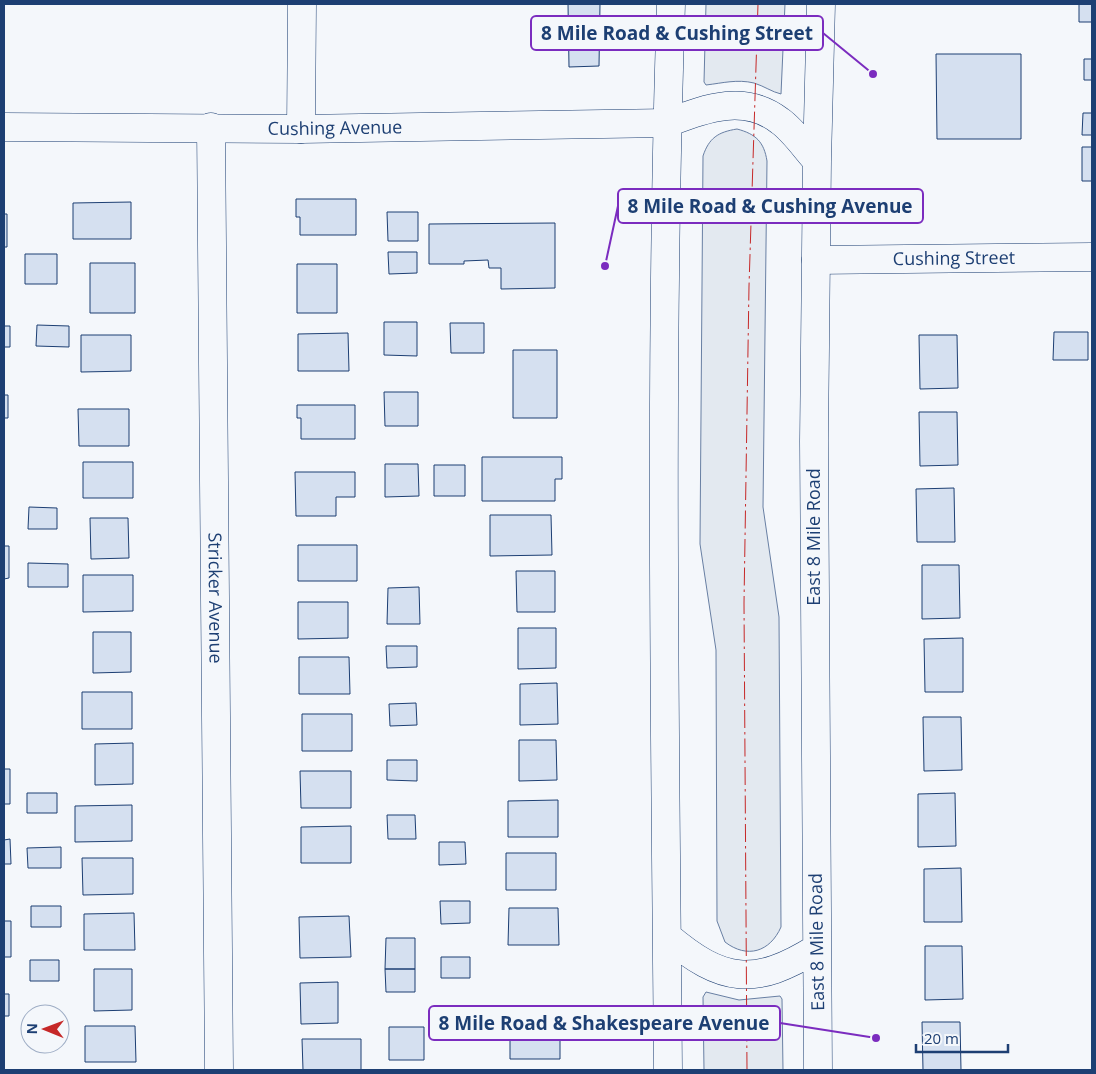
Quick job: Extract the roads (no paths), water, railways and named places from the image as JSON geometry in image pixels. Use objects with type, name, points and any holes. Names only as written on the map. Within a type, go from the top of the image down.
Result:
[{"type":"main road","points":[[301,129],[302,4]]},
{"type":"main road","points":[[668,1070],[664,543],[667,123],[671,4]]},
{"type":"main road","name":"East 8 Mile Road","points":[[818,1070],[814,619],[816,161],[822,4]]},
{"type":"main road","name":"Cushing Avenue","points":[[4,126],[301,129],[667,123],[718,106],[748,106],[766,112],[781,122],[816,161]]},
{"type":"main road","name":"Stricker Avenue","points":[[211,127],[218,1070]]},
{"type":"main road","name":"Cushing Street","points":[[816,260],[1092,257]]},
{"type":"main road","points":[[667,936],[707,966],[743,975],[761,974],[776,970],[794,963],[817,948]]},
{"type":"place","name":"8 Mile Road & Cushing Street","points":[[873,74]]},
{"type":"place","name":"8 Mile Road & Cushing Avenue","points":[[605,266]]},
{"type":"place","name":"8 Mile Road & Shakespeare Avenue","points":[[876,1038]]}]
